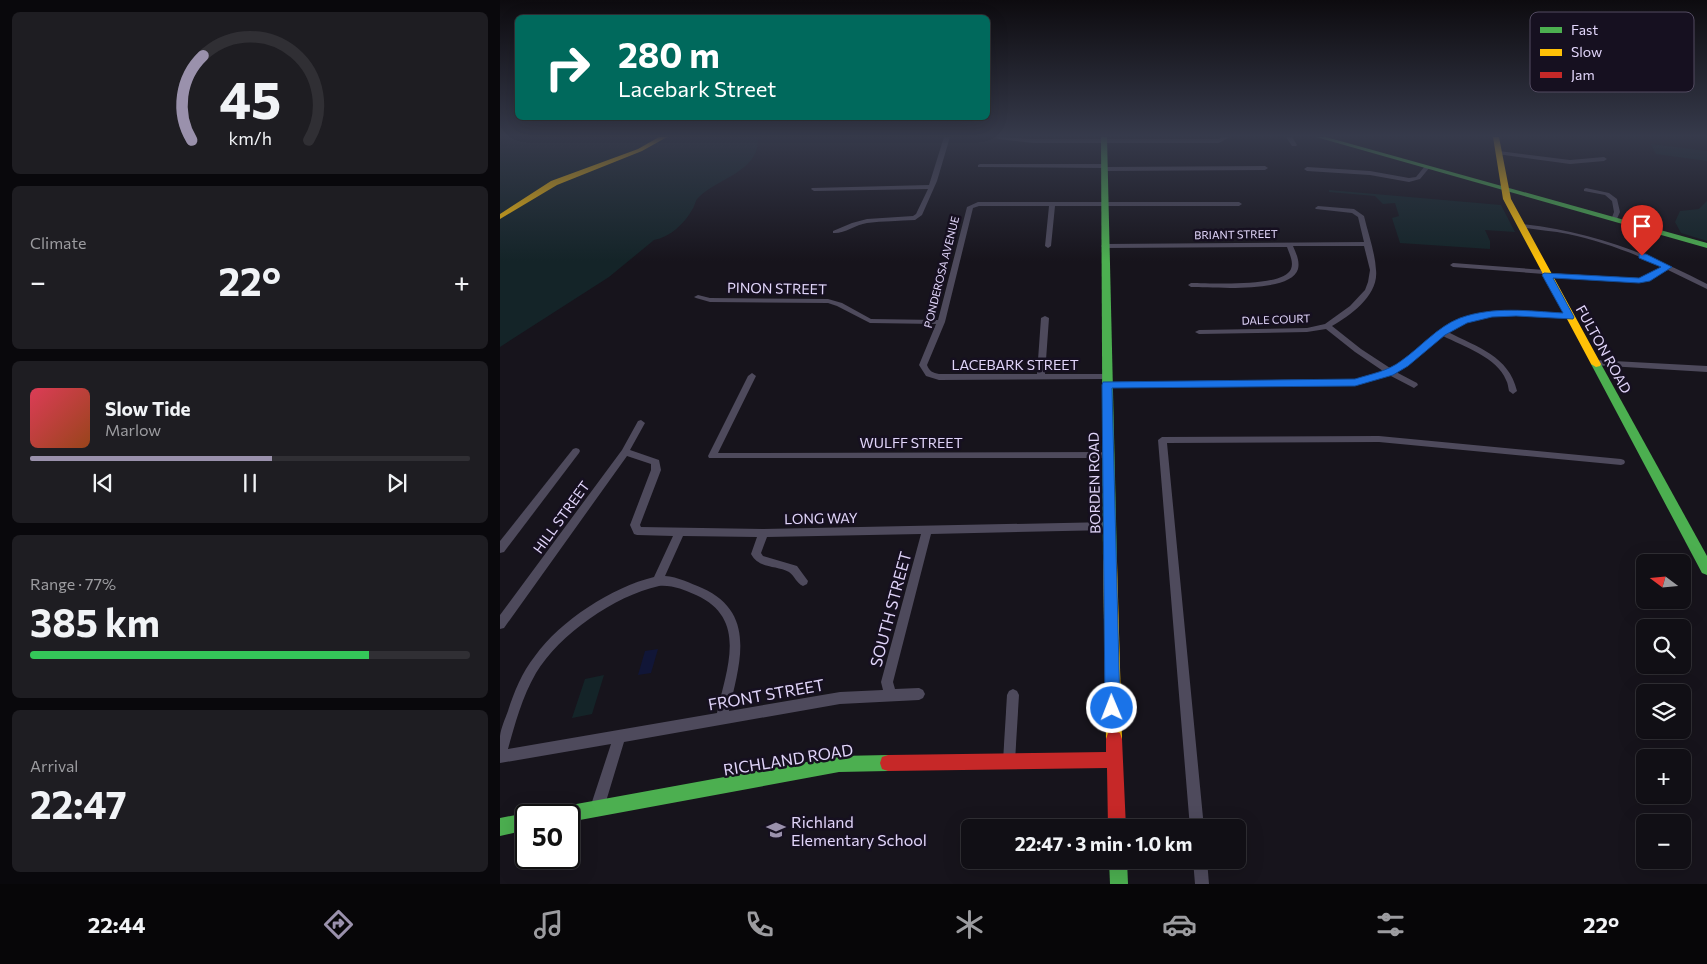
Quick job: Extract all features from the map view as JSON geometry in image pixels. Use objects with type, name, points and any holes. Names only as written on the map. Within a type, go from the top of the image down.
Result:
[{"type":"main road","points":[[500,217],[554,183],[566,178]]},
{"type":"main road","name":"BORDEN ROAD","points":[[1104,178],[1117,819]]},
{"type":"main road","points":[[1465,178],[1707,246]]},
{"type":"main road","name":"FULTON ROAD","points":[[1503,178],[1507,199],[1546,274],[1707,568]]},
{"type":"main road","name":"RICHLAND ROAD","points":[[580,811],[839,764],[1114,760]]},
{"type":"main road","points":[[500,827],[515,824]]},
{"type":"main road","points":[[1118,869],[1119,884]]},
{"type":"street","points":[[835,232],[867,221],[915,218],[919,215],[934,178]]},
{"type":"street","points":[[1399,178],[1409,180],[1417,178]]},
{"type":"street","points":[[814,188],[931,187]]},
{"type":"street","points":[[1586,190],[1606,194],[1615,200],[1617,212],[1614,220]]},
{"type":"street","points":[[970,207],[978,204],[1239,204]]},
{"type":"street","points":[[1048,246],[1052,204]]},
{"type":"street","name":"PONDEROSA AVENUE","points":[[925,371],[923,365],[941,322],[970,207]]},
{"type":"street","name":"DALE COURT","points":[[1199,332],[1307,330],[1327,326],[1367,292],[1373,277],[1373,270],[1359,214],[1354,211],[1318,208]]},
{"type":"street","points":[[1521,226],[1551,228],[1573,233],[1634,253],[1668,267],[1707,287]]},
{"type":"street","points":[[1191,285],[1264,284],[1287,278],[1294,271],[1296,264],[1289,244]]},
{"type":"street","name":"BRIANT STREET","points":[[1104,246],[1368,244]]},
{"type":"street","points":[[1453,265],[1639,280],[1647,279],[1668,267]]},
{"type":"street","name":"PINON STREET","points":[[698,297],[710,300],[828,301],[842,304],[860,317],[870,321],[941,322]]},
{"type":"street","name":"LACEBARK STREET","points":[[925,371],[930,375],[939,377],[1041,376],[1107,380],[1355,382],[1390,372],[1404,364],[1442,332],[1464,321],[1492,314],[1516,313],[1570,317]]},
{"type":"street","points":[[1041,376],[1045,318]]},
{"type":"street","points":[[1327,326],[1355,349],[1414,385]]},
{"type":"street","points":[[1442,332],[1496,362],[1507,373],[1512,384],[1512,391]]},
{"type":"street","points":[[1595,363],[1707,369]]},
{"type":"street","name":"WULFF STREET","points":[[752,376],[712,456],[1109,455]]},
{"type":"street","name":"HILL STREET","points":[[500,624],[625,452],[641,423]]},
{"type":"street","points":[[1196,819],[1162,440],[1379,439],[1621,462]]},
{"type":"street","points":[[500,549],[576,451]]},
{"type":"street","name":"LONG WAY","points":[[625,452],[656,462],[656,470],[635,525],[637,531],[763,533],[1110,526]]},
{"type":"street","name":"SOUTH STREET","points":[[890,695],[887,682],[927,531]]},
{"type":"street","points":[[658,581],[679,533]]},
{"type":"street","points":[[763,533],[756,554],[760,559],[793,568],[803,581]]},
{"type":"street","points":[[500,757],[514,709],[538,661],[549,646],[568,629],[593,612],[638,587],[658,581],[670,581],[708,596],[723,606],[730,618],[735,634],[735,653],[722,718]]},
{"type":"street","name":"FRONT STREET","points":[[500,757],[840,698],[919,694]]},
{"type":"street","points":[[1009,761],[1013,695]]},
{"type":"street","points":[[597,808],[619,736]]},
{"type":"street","points":[[1201,869],[1202,884]]},
{"type":"shaded area","points":[[500,178],[728,178],[699,197],[689,215],[676,229],[666,236],[654,240],[609,277],[500,347]]},
{"type":"shaded area","points":[[1329,190],[1501,205],[1515,232],[1485,230],[1490,241],[1490,249],[1400,243],[1392,218],[1399,216],[1395,203],[1383,204],[1375,196],[1329,192]]},
{"type":"shaded area","points":[[1707,201],[1707,241],[1681,233],[1675,222],[1680,211],[1699,209]]},
{"type":"shaded area","points":[[604,675],[592,714],[572,718],[585,679]]},
{"type":"water","points":[[658,649],[651,673],[638,675],[645,651]]},
{"type":"traffic: fast","points":[[1105,178],[1110,561]]},
{"type":"traffic: fast","points":[[1466,178],[1707,246]]},
{"type":"traffic: fast","points":[[1596,364],[1707,569]]},
{"type":"traffic: fast","points":[[580,811],[839,764],[888,763]]},
{"type":"traffic: fast","points":[[500,827],[515,824]]},
{"type":"traffic: fast","points":[[1118,869],[1119,884]]},
{"type":"traffic: slow","points":[[500,217],[554,183],[566,178]]},
{"type":"traffic: slow","points":[[1503,178],[1507,199],[1596,364]]},
{"type":"traffic: slow","points":[[1110,561],[1114,739]]},
{"type":"traffic: jam","points":[[1114,739],[1117,819]]},
{"type":"traffic: jam","points":[[888,763],[1114,760]]},
{"type":"place","name":"Richland Elementary School","points":[[776,830]]},
{"type":"route","points":[[1112,708],[1107,385],[1355,382],[1390,372],[1404,364],[1442,332],[1476,317],[1516,313],[1570,317],[1547,275],[1611,280],[1639,280],[1647,279],[1668,267],[1642,256]]}]
